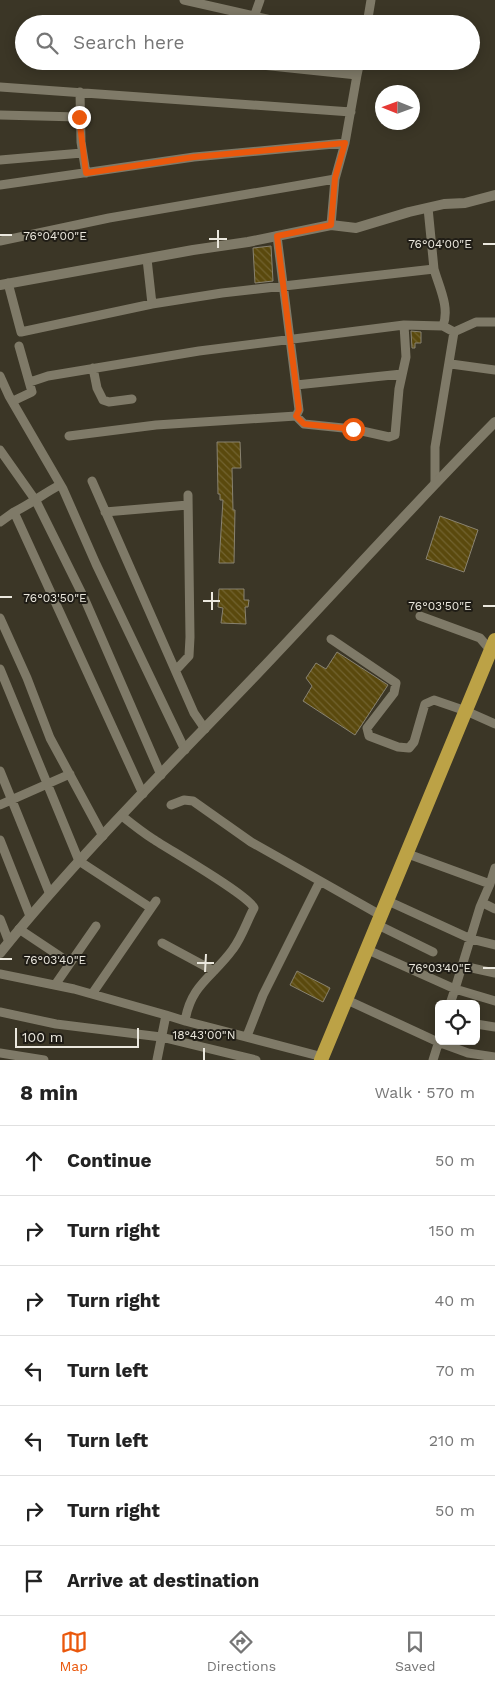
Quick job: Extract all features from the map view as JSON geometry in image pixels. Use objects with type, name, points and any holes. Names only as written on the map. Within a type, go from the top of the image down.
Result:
[{"type":"highway","points":[[322,1058],[494,648]]},
{"type":"street","points":[[184,0],[246,15]]},
{"type":"street","points":[[255,15],[260,0]]},
{"type":"street","points":[[368,15],[369,1]]},
{"type":"street","points":[[309,70],[357,75]]},
{"type":"street","points":[[331,225],[335,178],[345,143],[358,70]]},
{"type":"street","points":[[0,87],[351,112]]},
{"type":"street","points":[[80,92],[79,117],[86,173]]},
{"type":"street","points":[[0,115],[79,117]]},
{"type":"street","points":[[0,185],[194,157],[345,143]]},
{"type":"street","points":[[0,160],[82,153]]},
{"type":"street","points":[[0,241],[109,218],[335,178]]},
{"type":"street","points":[[434,269],[152,304],[21,332],[4,284],[331,225],[356,228],[393,216],[428,208],[465,203],[495,195]]},
{"type":"street","points":[[428,208],[434,269],[444,303],[446,318],[443,326]]},
{"type":"street","points":[[277,236],[299,410],[296,416]]},
{"type":"street","points":[[147,259],[152,304]]},
{"type":"street","points":[[454,332],[476,322],[495,322]]},
{"type":"street","points":[[69,436],[156,426],[296,416],[304,424],[353,429],[388,437],[395,435],[402,374],[406,357],[404,325]]},
{"type":"street","points":[[30,382],[48,376],[199,351],[404,325],[443,326],[454,332]]},
{"type":"street","points":[[436,482],[435,447],[451,364],[454,332]]},
{"type":"street","points":[[13,401],[32,392],[20,346]]},
{"type":"street","points":[[451,364],[495,370]]},
{"type":"street","points":[[93,368],[97,388],[104,400],[109,402],[132,399]]},
{"type":"street","points":[[296,385],[402,374]]},
{"type":"street","points":[[0,376],[60,484],[185,750]]},
{"type":"street","points":[[0,953],[49,892],[495,422]]},
{"type":"street","points":[[0,450],[36,501],[85,600],[162,774]]},
{"type":"street","points":[[92,481],[194,713],[205,729]]},
{"type":"street","points":[[0,522],[14,512],[36,501],[44,492],[60,484]]},
{"type":"street","points":[[176,670],[189,656],[188,495]]},
{"type":"street","points":[[106,512],[188,505]]},
{"type":"street","points":[[14,512],[142,794]]},
{"type":"street","points":[[420,616],[480,638],[494,648]]},
{"type":"street","points":[[0,618],[27,678],[50,738],[103,836]]},
{"type":"street","points":[[331,639],[396,683],[394,693],[367,728],[369,736],[398,747],[409,748],[414,742],[425,704],[434,700],[495,724]]},
{"type":"street","points":[[0,669],[79,861],[153,904],[92,994]]},
{"type":"street","points":[[0,771],[49,892]]},
{"type":"street","points":[[0,805],[70,774]]},
{"type":"street","points":[[171,805],[184,800],[193,801],[251,842],[320,881],[380,921],[433,952]]},
{"type":"street","points":[[122,816],[252,904],[254,908],[234,948],[194,992],[188,1003],[185,1021]]},
{"type":"street","points":[[0,840],[30,916]]},
{"type":"street","points":[[408,854],[492,881]]},
{"type":"street","points":[[451,1000],[495,868]]},
{"type":"street","points":[[248,1036],[262,995],[320,881]]},
{"type":"street","points":[[388,901],[471,938],[495,945]]},
{"type":"street","points":[[482,903],[495,909]]},
{"type":"street","points":[[1,923],[9,942]]},
{"type":"street","points":[[55,985],[96,926]]},
{"type":"street","points":[[19,929],[70,963]]},
{"type":"street","points":[[162,942],[214,972]]},
{"type":"street","points":[[368,950],[454,989],[495,1001]]},
{"type":"street","points":[[463,966],[495,973]]},
{"type":"street","points":[[0,974],[92,994],[322,1058]]},
{"type":"street","points":[[346,1000],[435,1041]]},
{"type":"street","points":[[0,1012],[56,1024],[161,1037],[256,1060]]},
{"type":"street","points":[[157,1060],[166,1015]]},
{"type":"street","points":[[480,1025],[495,1027]]},
{"type":"street","points":[[433,1060],[437,1045]]},
{"type":"street","points":[[446,1045],[468,1053],[495,1057]]},
{"type":"street","points":[[0,1053],[44,1060]]},
{"type":"building","points":[[271,246],[273,281],[255,283],[253,248]]},
{"type":"building","points":[[411,331],[421,332],[421,343],[415,343],[415,348],[412,348]]},
{"type":"building","points":[[217,442],[240,442],[241,468],[232,468],[233,510],[235,510],[234,563],[219,563],[223,500],[220,500],[220,494],[218,494]]},
{"type":"building","points":[[440,516],[478,530],[464,572],[426,559]]},
{"type":"building","points":[[219,589],[244,589],[244,600],[249,600],[248,607],[245,607],[246,624],[221,623],[223,608],[218,607]]},
{"type":"building","points":[[337,652],[388,685],[355,735],[303,701],[312,686],[306,678],[316,663],[326,669]]},
{"type":"building","points":[[297,971],[330,988],[323,1002],[290,985]]},
{"type":"route","points":[[79,117],[86,173],[194,157],[345,143],[335,178],[331,225],[277,236],[299,410],[296,416],[304,424],[353,429]]}]
